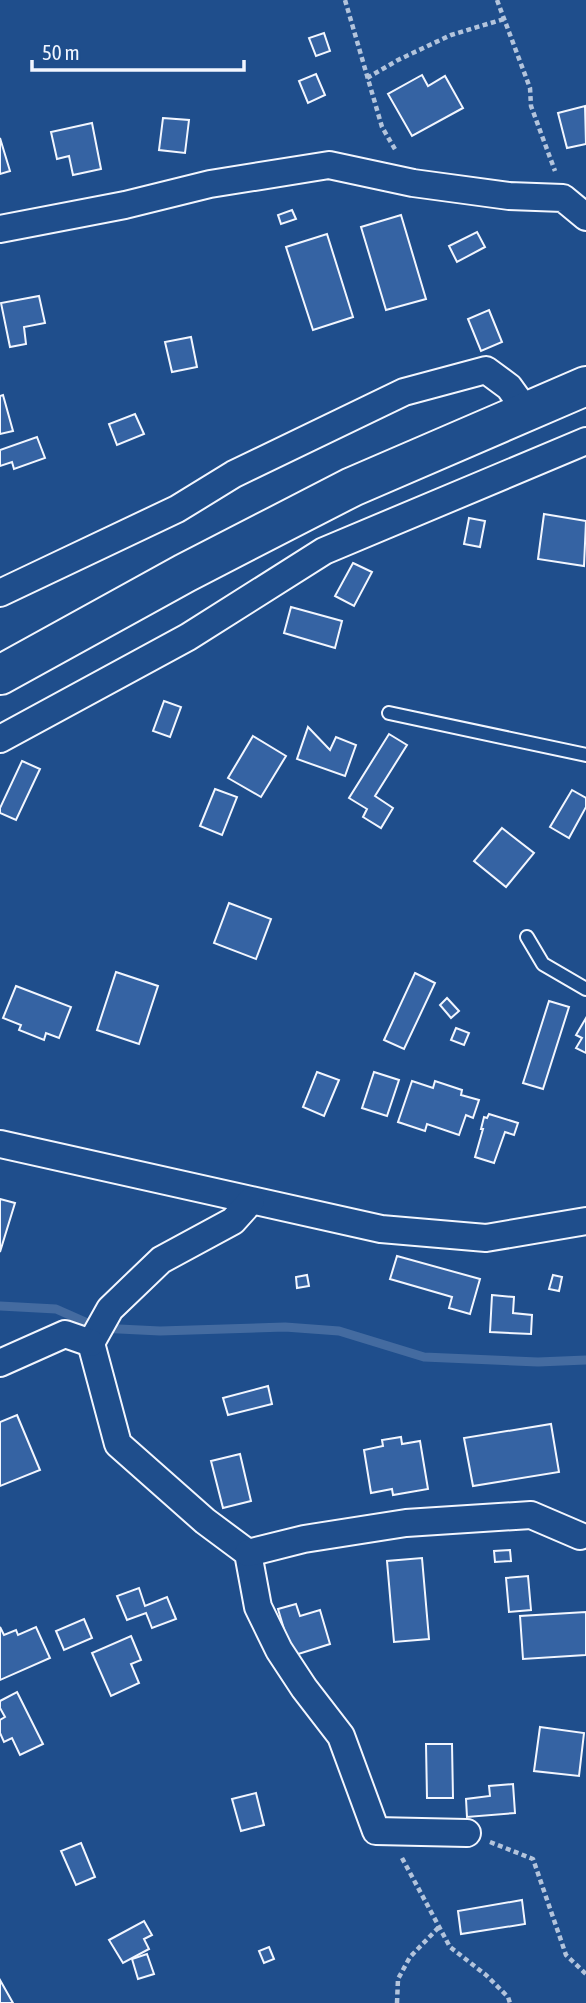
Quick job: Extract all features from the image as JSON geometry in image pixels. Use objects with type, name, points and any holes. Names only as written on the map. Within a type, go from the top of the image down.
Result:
[{"type":"main road","points":[[0,675],[185,573],[352,487],[586,386]]},
{"type":"street","points":[[0,229],[125,205],[210,184],[329,165],[413,183],[509,196],[563,198],[586,217]]},
{"type":"street","points":[[0,593],[177,509],[234,474],[404,392],[486,370],[509,387],[527,412]]},
{"type":"street","points":[[0,740],[188,637],[324,551],[586,441]]},
{"type":"street","points":[[0,1144],[381,1228],[486,1238],[586,1220]]},
{"type":"street","points":[[251,1200],[233,1221],[161,1260],[110,1309],[91,1343],[118,1444],[205,1521],[248,1553],[258,1607],[279,1650],[341,1736],[376,1831],[467,1833]]},
{"type":"street","points":[[0,1363],[65,1334],[91,1343]]},
{"type":"street","points":[[248,1553],[304,1539],[406,1523],[531,1515],[580,1536]]},
{"type":"lane","points":[[389,713],[586,755]]},
{"type":"lane","points":[[527,937],[543,964],[586,989]]},
{"type":"path","points":[[345,0],[382,127],[413,183]]},
{"type":"path","points":[[497,0],[530,88],[531,106],[563,198]]},
{"type":"path","points":[[367,78],[451,35],[504,19]]},
{"type":"path","points":[[390,1831],[410,1875],[450,1947],[486,1975],[508,1997],[510,2003]]},
{"type":"path","points":[[467,1833],[533,1859],[566,1955],[586,1974]]},
{"type":"path","points":[[397,2003],[398,1979],[410,1957],[440,1926]]},
{"type":"building","points":[[324,33],[330,51],[316,56],[309,38]]},
{"type":"building","points":[[316,74],[325,95],[308,103],[299,81]]},
{"type":"building","points":[[422,75],[428,86],[445,76],[463,108],[412,136],[388,94]]},
{"type":"building","points":[[585,106],[586,144],[567,148],[558,113]]},
{"type":"building","points":[[163,118],[189,120],[185,153],[159,150]]},
{"type":"building","points":[[92,123],[101,169],[73,175],[69,156],[57,159],[51,132]]},
{"type":"building","points":[[0,138],[10,171],[0,174]]},
{"type":"building","points":[[292,210],[296,219],[281,224],[278,215]]},
{"type":"building","points":[[401,215],[426,299],[386,310],[361,227]]},
{"type":"building","points":[[477,232],[485,247],[457,262],[449,246]]},
{"type":"building","points":[[327,234],[353,317],[313,330],[286,247]]},
{"type":"building","points":[[39,296],[45,323],[24,327],[26,344],[10,347],[1,303]]},
{"type":"building","points":[[489,310],[502,342],[481,351],[468,319]]},
{"type":"building","points":[[191,337],[197,367],[172,372],[165,342]]},
{"type":"building","points":[[3,395],[13,431],[0,434],[0,396]]},
{"type":"building","points":[[135,414],[144,434],[117,445],[109,424]]},
{"type":"building","points":[[37,437],[45,458],[14,469],[12,462],[0,466],[0,450]]},
{"type":"building","points":[[544,514],[586,521],[584,566],[538,559]]},
{"type":"building","points":[[469,518],[485,521],[480,547],[464,544]]},
{"type":"building","points":[[353,563],[372,572],[354,606],[335,596]]},
{"type":"building","points":[[291,607],[342,621],[335,648],[284,633]]},
{"type":"building","points":[[164,701],[181,707],[170,737],[153,731]]},
{"type":"building","points":[[308,727],[330,750],[336,737],[356,745],[345,776],[297,759]]},
{"type":"building","points":[[389,734],[407,745],[375,796],[393,808],[381,828],[363,817],[367,809],[349,798]]},
{"type":"building","points":[[253,736],[286,756],[261,797],[228,778]]},
{"type":"building","points":[[22,761],[40,769],[16,820],[0,813],[0,808]]},
{"type":"building","points":[[215,789],[237,797],[222,835],[200,826]]},
{"type":"building","points":[[572,790],[586,798],[586,807],[569,838],[550,827]]},
{"type":"building","points":[[502,828],[534,853],[506,887],[474,861]]},
{"type":"building","points":[[229,903],[271,919],[256,959],[214,943]]},
{"type":"building","points":[[116,972],[158,986],[139,1044],[97,1030]]},
{"type":"building","points":[[415,973],[435,983],[404,1049],[384,1040]]},
{"type":"building","points":[[16,986],[71,1007],[59,1038],[46,1033],[44,1040],[19,1030],[21,1025],[3,1018]]},
{"type":"building","points":[[447,998],[459,1011],[451,1018],[440,1005]]},
{"type":"building","points":[[549,1001],[569,1007],[543,1089],[523,1083]]},
{"type":"building","points":[[586,1018],[586,1053],[576,1048],[582,1038],[576,1035]]},
{"type":"building","points":[[456,1028],[469,1033],[464,1045],[451,1040]]},
{"type":"building","points":[[317,1072],[339,1080],[324,1116],[303,1107]]},
{"type":"building","points":[[374,1072],[399,1080],[387,1116],[362,1108]]},
{"type":"building","points":[[412,1081],[433,1088],[435,1081],[462,1090],[461,1095],[479,1100],[473,1118],[466,1115],[459,1135],[427,1124],[425,1131],[398,1122]]},
{"type":"building","points":[[489,1114],[518,1123],[514,1135],[505,1132],[494,1163],[475,1157],[484,1117],[487,1118]]},
{"type":"building","points":[[0,1199],[15,1203],[0,1252]]},
{"type":"building","points":[[397,1256],[480,1279],[470,1314],[449,1308],[452,1297],[390,1279]]},
{"type":"building","points":[[307,1275],[309,1286],[297,1288],[296,1277]]},
{"type":"building","points":[[553,1275],[562,1277],[559,1291],[549,1289]]},
{"type":"building","points":[[492,1295],[514,1297],[513,1313],[532,1315],[531,1334],[490,1332]]},
{"type":"building","points":[[268,1386],[272,1404],[228,1415],[223,1398]]},
{"type":"building","points":[[17,1415],[40,1470],[0,1486],[0,1422]]},
{"type":"building","points":[[551,1424],[559,1472],[473,1486],[464,1438]]},
{"type":"building","points":[[401,1437],[402,1444],[420,1441],[428,1489],[393,1495],[392,1489],[371,1493],[364,1450],[383,1446],[382,1440]]},
{"type":"building","points":[[240,1454],[251,1501],[223,1508],[211,1461]]},
{"type":"building","points":[[510,1550],[511,1561],[495,1562],[494,1551]]},
{"type":"building","points":[[422,1558],[429,1639],[394,1642],[387,1561]]},
{"type":"building","points":[[528,1576],[531,1610],[509,1612],[506,1578]]},
{"type":"building","points":[[139,1588],[145,1606],[167,1597],[176,1619],[152,1628],[146,1613],[127,1620],[117,1596]]},
{"type":"building","points":[[296,1604],[300,1616],[320,1610],[330,1644],[292,1656],[278,1609]]},
{"type":"building","points":[[586,1612],[586,1655],[523,1659],[520,1616]]},
{"type":"building","points":[[84,1619],[92,1638],[64,1650],[56,1631]]},
{"type":"building","points":[[0,1627],[4,1635],[16,1630],[18,1635],[36,1627],[50,1658],[0,1680]]},
{"type":"building","points":[[131,1636],[141,1660],[131,1664],[139,1683],[111,1696],[92,1653]]},
{"type":"building","points":[[17,1692],[43,1744],[20,1755],[12,1738],[4,1742],[0,1733],[0,1720],[5,1717],[0,1701]]},
{"type":"building","points":[[540,1727],[584,1733],[579,1776],[534,1771]]},
{"type":"building","points":[[426,1744],[452,1744],[453,1798],[427,1798]]},
{"type":"building","points":[[513,1784],[515,1813],[467,1817],[466,1799],[490,1796],[489,1786]]},
{"type":"building","points":[[256,1793],[264,1825],[241,1831],[232,1799]]},
{"type":"building","points":[[81,1843],[95,1877],[76,1885],[61,1851]]},
{"type":"building","points":[[522,1900],[525,1924],[461,1934],[458,1911]]},
{"type":"building","points":[[144,1921],[152,1935],[144,1939],[149,1949],[123,1963],[109,1940]]},
{"type":"building","points":[[269,1947],[274,1959],[264,1963],[259,1951]]},
{"type":"building","points":[[147,1954],[154,1974],[138,1979],[132,1959]]},
{"type":"building","points":[[0,1980],[13,2003],[0,2003]]},
{"type":"waterway","points":[[0,1306],[56,1309],[99,1328],[160,1331],[285,1327],[339,1331],[424,1357],[538,1362],[586,1360]]}]
